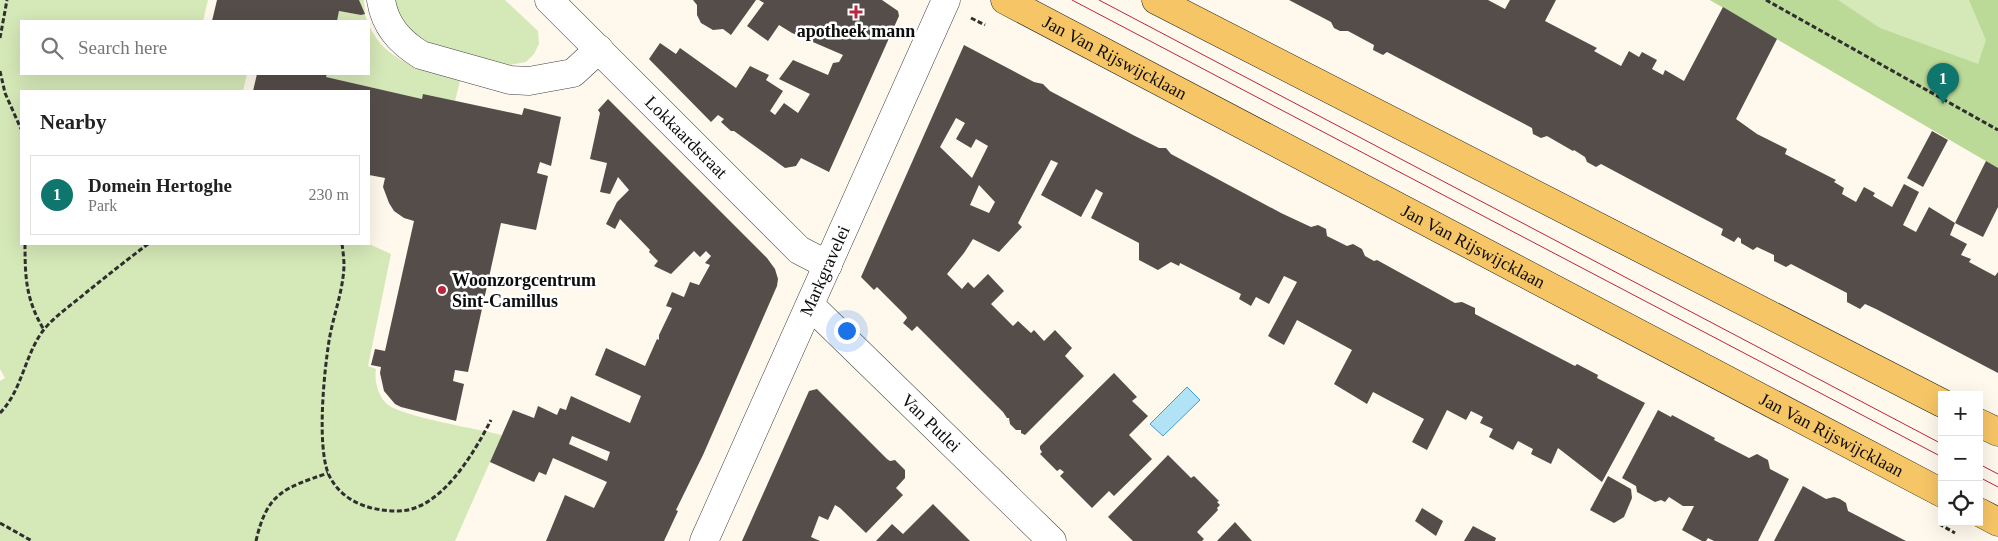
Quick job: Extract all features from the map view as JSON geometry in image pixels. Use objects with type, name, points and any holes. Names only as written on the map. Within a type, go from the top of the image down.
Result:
[{"type":"main road","name":"Jan Van Rijswijcklaan","points":[[1005,0],[1938,491]]},
{"type":"main road","points":[[1156,0],[1938,401]]},
{"type":"main road","points":[[1983,424],[1998,432]]},
{"type":"main road","points":[[1983,514],[1998,522]]},
{"type":"street","points":[[381,0],[383,12],[390,27],[410,48],[422,55],[510,80],[547,79],[573,73],[599,49]]},
{"type":"street","name":"Lokkaardstraat","points":[[549,0],[799,250],[828,265]]},
{"type":"street","name":"Markgravelei","points":[[704,541],[946,0]]},
{"type":"street","name":"Van Putlei","points":[[810,305],[1052,541]]},
{"type":"path","points":[[0,38],[7,0]]},
{"type":"path","points":[[1766,0],[1998,130]]},
{"type":"path","points":[[0,72],[5,93],[20,127]]},
{"type":"path","points":[[26,245],[25,273],[28,294],[36,317],[44,330]]},
{"type":"path","points":[[0,413],[8,405],[17,389],[34,346],[44,330],[66,309],[147,245]]},
{"type":"path","points":[[342,245],[344,266],[329,340],[324,381],[323,429],[328,473],[340,491],[360,505],[381,511],[402,511],[422,504],[442,491],[461,470],[491,420]]},
{"type":"path","points":[[256,541],[260,522],[267,508],[278,494],[294,484],[328,473]]},
{"type":"path","points":[[0,524],[32,541]]},
{"type":"green space","points":[[0,0],[208,0],[203,20],[20,20],[20,75],[247,75],[243,90],[20,90],[20,245],[370,244],[391,254],[368,366],[376,369],[376,383],[381,397],[395,409],[442,422],[502,435],[455,541],[0,541],[0,381],[5,378],[0,369]]},
{"type":"green space","points":[[359,0],[364,0],[367,20],[337,20],[339,11],[364,14]]},
{"type":"green space","points":[[392,0],[505,0],[538,31],[539,44],[534,54],[526,62],[503,66],[424,44],[404,29]]},
{"type":"green space","points":[[1710,0],[1998,0],[1998,168]]},
{"type":"green space","points":[[1710,0],[1838,0],[1880,28],[1978,64],[1986,40],[1969,0],[1998,0],[1998,168]]},
{"type":"green space","points":[[370,27],[376,38],[396,57],[420,68],[460,81],[455,101],[424,94],[422,99],[326,77],[327,75],[370,75]]},
{"type":"water","points":[[1187,387],[1200,400],[1163,436],[1150,424]]},
{"type":"building","points":[[217,0],[359,0],[365,14],[339,11],[337,20],[212,20]]},
{"type":"building","points":[[693,0],[756,0],[731,35],[723,29],[713,30],[701,23],[697,15],[697,5]]},
{"type":"building","points":[[759,0],[882,0],[898,11],[899,16],[829,172],[801,158],[796,166],[785,168],[734,131],[731,131],[721,122],[724,119],[718,115],[711,122],[649,59],[660,43],[676,54],[680,48],[736,88],[750,66],[769,75],[766,80],[783,91],[770,111],[775,115],[784,103],[798,113],[810,94],[779,79],[793,60],[828,75],[833,63],[839,62],[843,55],[792,33],[779,25],[768,41],[747,26],[764,3]]},
{"type":"building","points":[[1289,0],[1488,0],[1505,9],[1510,0],[1556,0],[1545,21],[1597,48],[1594,51],[1621,66],[1629,51],[1639,57],[1642,52],[1657,60],[1652,69],[1663,75],[1665,70],[1684,81],[1723,7],[1777,39],[1736,119],[1757,134],[1787,149],[1785,154],[1836,180],[1834,182],[1844,188],[1842,194],[1856,202],[1864,187],[1875,193],[1873,196],[1892,207],[1904,184],[1919,192],[1903,225],[1916,232],[1929,207],[1955,223],[1950,235],[1967,244],[1961,255],[1971,259],[1969,262],[1995,276],[1998,272],[1998,373],[1876,309],[1865,304],[1860,309],[1847,302],[1847,293],[1791,264],[1786,267],[1774,261],[1774,255],[1757,247],[1753,250],[1741,243],[1741,239],[1738,237],[1734,242],[1721,235],[1723,229],[1601,164],[1596,167],[1587,162],[1585,157],[1574,150],[1547,136],[1541,138],[1533,134],[1532,128],[1387,52],[1383,55],[1373,50],[1374,45],[1348,31],[1340,31],[1334,28],[1331,22]]},
{"type":"building","points":[[964,45],[1034,82],[1043,84],[1050,91],[1133,135],[1159,148],[1166,148],[1171,154],[1281,213],[1311,227],[1318,225],[1326,229],[1327,236],[1347,246],[1353,244],[1362,249],[1365,256],[1374,261],[1377,260],[1455,303],[1462,302],[1475,308],[1475,314],[1575,366],[1577,364],[1598,375],[1597,378],[1645,403],[1602,482],[1558,448],[1551,464],[1531,454],[1533,449],[1518,441],[1513,450],[1489,437],[1493,429],[1480,423],[1483,417],[1471,411],[1466,420],[1447,410],[1427,450],[1412,442],[1424,419],[1373,392],[1367,404],[1334,384],[1352,350],[1297,320],[1284,345],[1268,336],[1297,282],[1284,276],[1269,304],[1256,297],[1251,306],[1239,299],[1241,294],[1180,263],[1179,266],[1171,262],[1158,270],[1139,260],[1139,243],[1091,218],[1103,193],[1096,189],[1081,217],[1041,195],[1058,163],[1051,160],[1018,223],[1022,227],[999,252],[973,239],[947,274],[962,289],[968,282],[974,288],[988,274],[1004,291],[991,304],[1013,326],[1018,321],[1031,333],[1034,330],[1044,341],[1055,330],[1072,348],[1065,356],[1084,376],[1025,435],[1021,433],[1021,430],[1016,430],[1010,424],[1009,418],[917,326],[912,331],[903,323],[907,318],[906,316],[877,287],[874,290],[861,277]],"holes":[[[956,118],[965,123],[956,139],[971,148],[976,139],[988,146],[972,178],[940,147]],[[979,185],[995,202],[989,213],[970,205]]]},
{"type":"building","name":"Woonzorgcentrum Sint-Camillus","points":[[257,75],[327,75],[326,77],[422,99],[423,94],[522,115],[524,108],[561,117],[551,166],[540,162],[537,173],[548,176],[536,230],[501,223],[468,372],[455,370],[453,381],[464,384],[456,421],[395,404],[384,391],[380,373],[381,367],[371,365],[375,349],[385,351],[414,221],[404,218],[394,211],[383,187],[385,178],[370,175],[370,90],[253,90]]},
{"type":"building","points":[[608,99],[767,258],[775,269],[778,279],[777,286],[703,455],[676,510],[678,511],[664,541],[546,541],[565,495],[594,508],[607,482],[553,458],[546,475],[539,472],[534,482],[490,462],[513,410],[534,418],[538,406],[557,415],[560,408],[566,410],[571,396],[630,423],[641,396],[595,375],[606,348],[645,366],[657,339],[659,340],[659,335],[672,308],[666,306],[672,292],[684,297],[690,282],[699,285],[710,265],[705,263],[711,256],[706,251],[700,257],[694,251],[671,274],[654,266],[658,261],[620,219],[615,229],[606,224],[617,202],[629,190],[618,177],[610,194],[600,192],[607,163],[590,159],[600,113],[598,110]],"holes":[[[572,436],[610,452],[607,461],[569,444]]]},
{"type":"building","points":[[1932,131],[1948,140],[1923,187],[1907,178]]},
{"type":"building","points":[[1986,161],[1998,168],[1998,207],[1983,237],[1955,223]]},
{"type":"building","points":[[1114,373],[1137,397],[1132,401],[1148,416],[1129,435],[1152,459],[1114,496],[1109,491],[1092,508],[1060,476],[1064,472],[1060,469],[1057,471],[1040,454],[1042,452],[1040,446]]},
{"type":"building","points":[[817,389],[887,459],[890,461],[895,460],[905,470],[905,478],[896,488],[903,495],[866,533],[835,505],[828,520],[819,516],[811,537],[820,541],[742,541],[809,391]]},
{"type":"building","points":[[1658,410],[1671,417],[1672,415],[1749,458],[1757,454],[1768,460],[1770,469],[1789,479],[1758,541],[1714,541],[1708,538],[1706,541],[1702,541],[1682,530],[1694,506],[1683,506],[1669,497],[1665,502],[1661,500],[1655,502],[1637,492],[1636,486],[1622,478]]},
{"type":"building","points":[[1168,455],[1191,478],[1194,476],[1219,501],[1217,502],[1220,505],[1217,508],[1218,510],[1197,532],[1204,539],[1202,541],[1133,541],[1108,517]]},
{"type":"building","points":[[1608,476],[1631,489],[1632,498],[1624,517],[1614,523],[1590,510]]},
{"type":"building","points":[[1803,486],[1826,499],[1834,497],[1840,499],[1846,503],[1848,511],[1906,541],[1774,541]]},
{"type":"building","points":[[933,504],[970,541],[876,541],[892,524],[903,534]]},
{"type":"building","points":[[1422,508],[1443,521],[1436,536],[1415,521]]},
{"type":"building","points":[[1235,522],[1252,541],[1217,541]]},
{"type":"building","points":[[1473,526],[1496,538],[1495,541],[1464,541]]},
{"type":"tram line","points":[[1072,0],[1938,455]]},
{"type":"tram line","points":[[1099,0],[1938,442]]},
{"type":"tram line","points":[[1983,466],[1998,474]]},
{"type":"tram line","points":[[1983,479],[1998,487]]},
{"type":"place","name":"apotheek mann","points":[[856,12]]},
{"type":"place","name":"Domein Hertoghe","points":[[1943,104]]},
{"type":"place","name":"Woonzorgcentrum Sint-Camillus","points":[[442,290]]}]
